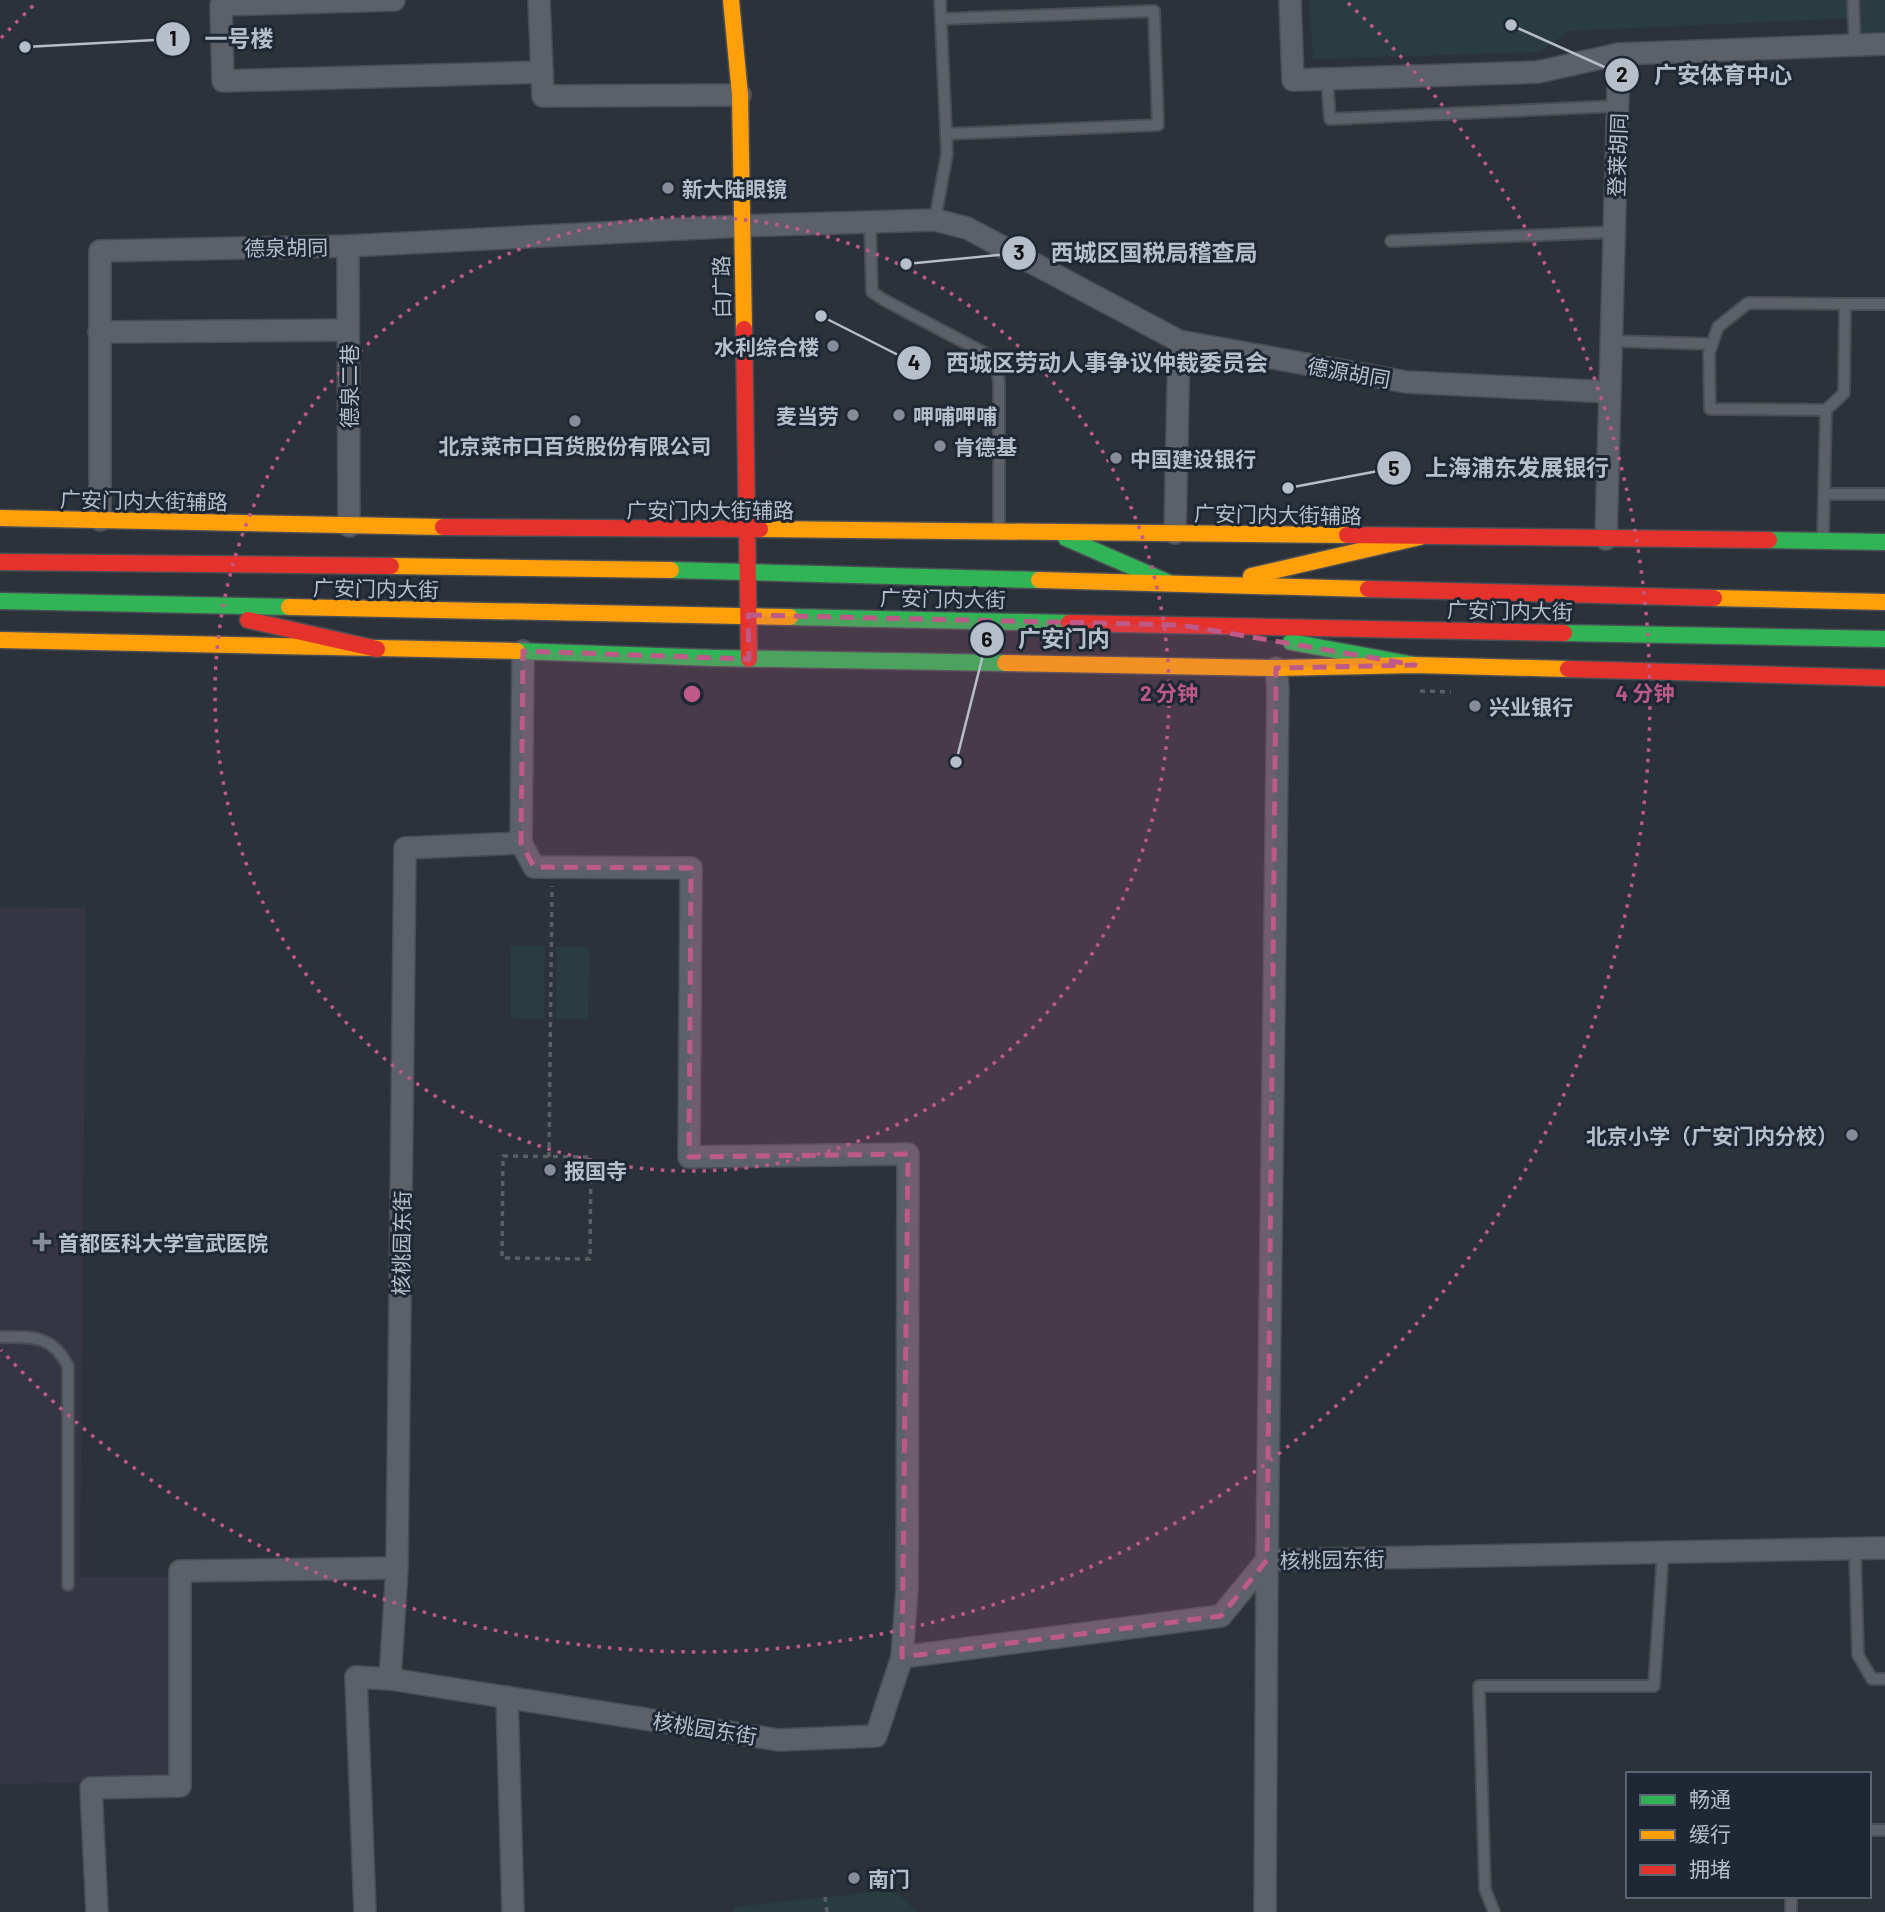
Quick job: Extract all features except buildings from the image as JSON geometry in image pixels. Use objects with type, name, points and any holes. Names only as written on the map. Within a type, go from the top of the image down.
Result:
[{"type":"main road","name":"白广路","points":[[731,0],[740,95],[749,659]]},
{"type":"main road","name":"广安门内大街辅路","points":[[0,518],[349,526],[1046,531],[1420,537]]},
{"type":"main road","name":"广安门内大街","points":[[1046,531],[1085,545],[1173,584]]},
{"type":"main road","points":[[1205,586],[1420,537],[1885,542]]},
{"type":"main road","name":"广安门内大街","points":[[0,562],[349,565],[746,573],[1885,602]]},
{"type":"main road","name":"广安门内大街","points":[[0,601],[1885,639]]},
{"type":"main road","points":[[181,605],[377,649]]},
{"type":"main road","points":[[1207,626],[1415,665]]},
{"type":"main road","points":[[0,640],[523,651],[749,659],[1276,668],[1415,665],[1885,678]]},
{"type":"street","points":[[394,0],[221,5],[223,81],[542,72]]},
{"type":"street","points":[[539,0],[542,96],[740,95]]},
{"type":"street","points":[[1290,0],[1293,80],[1538,72],[1619,54],[1885,44]]},
{"type":"street","name":"登莱胡同","points":[[1606,539],[1619,54]]},
{"type":"street","name":"德源胡同","points":[[741,226],[935,220],[967,228],[1179,341],[1406,382],[1610,392]]},
{"type":"street","name":"德泉胡同","points":[[100,520],[100,250],[348,246],[741,226]]},
{"type":"street","name":"德泉二巷","points":[[348,246],[349,526]]},
{"type":"street","points":[[99,332],[347,330]]},
{"type":"street","points":[[1175,533],[1179,341]]},
{"type":"street","points":[[523,651],[521,843],[534,867],[691,868],[689,1157],[908,1154],[907,1587],[902,1657]]},
{"type":"street","points":[[1265,1912],[1266,1560],[1278,688],[1276,668]]},
{"type":"street","name":"核桃园东街","points":[[521,843],[405,848],[397,1568],[390,1679],[779,1740],[876,1735],[902,1657],[1221,1616],[1266,1560],[1885,1548]]},
{"type":"street","points":[[97,1912],[91,1788],[180,1786],[180,1571],[397,1568]]},
{"type":"street","points":[[365,1912],[356,1677],[390,1679]]},
{"type":"street","points":[[507,1697],[513,1912]]},
{"type":"lane","points":[[935,220],[947,153],[940,0]]},
{"type":"lane","points":[[1853,0],[1855,45]]},
{"type":"lane","points":[[941,19],[1154,11],[1158,125],[946,134]]},
{"type":"lane","points":[[1327,79],[1330,119],[1618,106]]},
{"type":"lane","points":[[870,222],[872,292],[994,358],[999,381],[999,531]]},
{"type":"lane","points":[[1391,241],[1614,232]]},
{"type":"lane","points":[[1844,304],[1844,393],[1826,410],[1710,409],[1709,353],[1718,327],[1748,303],[1885,304]]},
{"type":"lane","points":[[1611,341],[1712,344]]},
{"type":"lane","points":[[1823,542],[1826,410]]},
{"type":"lane","points":[[1824,494],[1885,494]]},
{"type":"lane","points":[[0,1338],[40,1339],[57,1349],[68,1366],[68,1585]]},
{"type":"lane","points":[[1855,1549],[1857,1656],[1872,1679],[1885,1679]]},
{"type":"lane","points":[[1494,1912],[1485,1889],[1479,1686],[1654,1686],[1662,1552]]},
{"type":"path","points":[[1419,691],[1458,692]]},
{"type":"path","points":[[549,1157],[552,867]]},
{"type":"path","points":[[503,1156],[549,1157],[591,1157],[590,1258],[502,1258],[503,1156]]},
{"type":"path","points":[[825,1897],[827,1912]]},
{"type":"highlighted area","points":[[748,615],[1181,625],[1415,665],[1276,668],[1267,1560],[1221,1616],[902,1657],[908,1154],[689,1157],[691,868],[534,867],[521,843],[523,651],[749,659]]},
{"type":"shaded area","name":"首都医科大学宣武医院","points":[[0,907],[86,908],[80,1577],[174,1577],[176,1781],[0,1784]]},
{"type":"green space","points":[[1309,0],[1885,0],[1885,32],[1855,33],[1853,18],[1569,31],[1540,52],[1313,59]]},
{"type":"green space","points":[[511,946],[545,946],[544,1019],[511,1018]]},
{"type":"green space","points":[[557,947],[589,947],[588,1019],[556,1019]]},
{"type":"green space","points":[[894,1890],[917,1912],[733,1912],[734,1907]]},
{"type":"traffic: fast","points":[[1066,538],[1167,582]]},
{"type":"traffic: fast","points":[[1769,540],[1885,542]]},
{"type":"traffic: fast","points":[[671,570],[1039,580]]},
{"type":"traffic: fast","points":[[0,601],[289,607]]},
{"type":"traffic: fast","points":[[790,617],[1069,623]]},
{"type":"traffic: fast","points":[[1564,633],[1885,639]]},
{"type":"traffic: fast","points":[[1291,642],[1415,665]]},
{"type":"traffic: fast","points":[[517,651],[715,658],[1005,663]]},
{"type":"traffic: slow","points":[[731,0],[740,95],[744,329]]},
{"type":"traffic: slow","points":[[0,518],[443,527]]},
{"type":"traffic: slow","points":[[760,529],[1347,535]]},
{"type":"traffic: slow","points":[[1251,576],[1420,537]]},
{"type":"traffic: slow","points":[[391,566],[671,570]]},
{"type":"traffic: slow","points":[[1039,580],[1368,589]]},
{"type":"traffic: slow","points":[[1714,598],[1885,602]]},
{"type":"traffic: slow","points":[[289,607],[790,617]]},
{"type":"traffic: slow","points":[[0,640],[517,651]]},
{"type":"traffic: slow","points":[[1005,663],[1276,668],[1415,665],[1568,669]]},
{"type":"traffic: jam","points":[[744,329],[749,659]]},
{"type":"traffic: jam","points":[[443,527],[760,529]]},
{"type":"traffic: jam","points":[[1347,535],[1769,540]]},
{"type":"traffic: jam","points":[[0,562],[391,566]]},
{"type":"traffic: jam","points":[[1368,589],[1714,598]]},
{"type":"traffic: jam","points":[[248,620],[377,649]]},
{"type":"traffic: jam","points":[[1069,623],[1564,633]]},
{"type":"traffic: jam","points":[[1568,669],[1885,678]]},
{"type":"place","name":"广安体育中心","points":[[1511,25]]},
{"type":"place","name":"一号楼","points":[[25,47]]},
{"type":"place","name":"新大陆眼镜","points":[[668,188]]},
{"type":"place","name":"西城区国税局稽查局","points":[[906,264]]},
{"type":"place","name":"西城区劳动人事争议仲裁委员会","points":[[821,316]]},
{"type":"place","name":"水利综合楼","points":[[833,346]]},
{"type":"place","name":"麦当劳","points":[[853,415]]},
{"type":"place","name":"呷哺呷哺","points":[[899,415]]},
{"type":"place","name":"北京菜市口百货股份有限公司","points":[[575,421]]},
{"type":"place","name":"肯德基","points":[[940,446]]},
{"type":"place","name":"中国建设银行","points":[[1116,458]]},
{"type":"place","name":"上海浦东发展银行","points":[[1288,488]]},
{"type":"place","name":"兴业银行","points":[[1475,706]]},
{"type":"place","name":"广安门内","points":[[956,762]]},
{"type":"place","name":"北京小学（广安门内分校）","points":[[1852,1135]]},
{"type":"place","name":"报国寺","points":[[550,1170]]},
{"type":"place","name":"首都医科大学宣武医院","points":[[42,1242]]},
{"type":"place","name":"南门","points":[[854,1878]]}]
